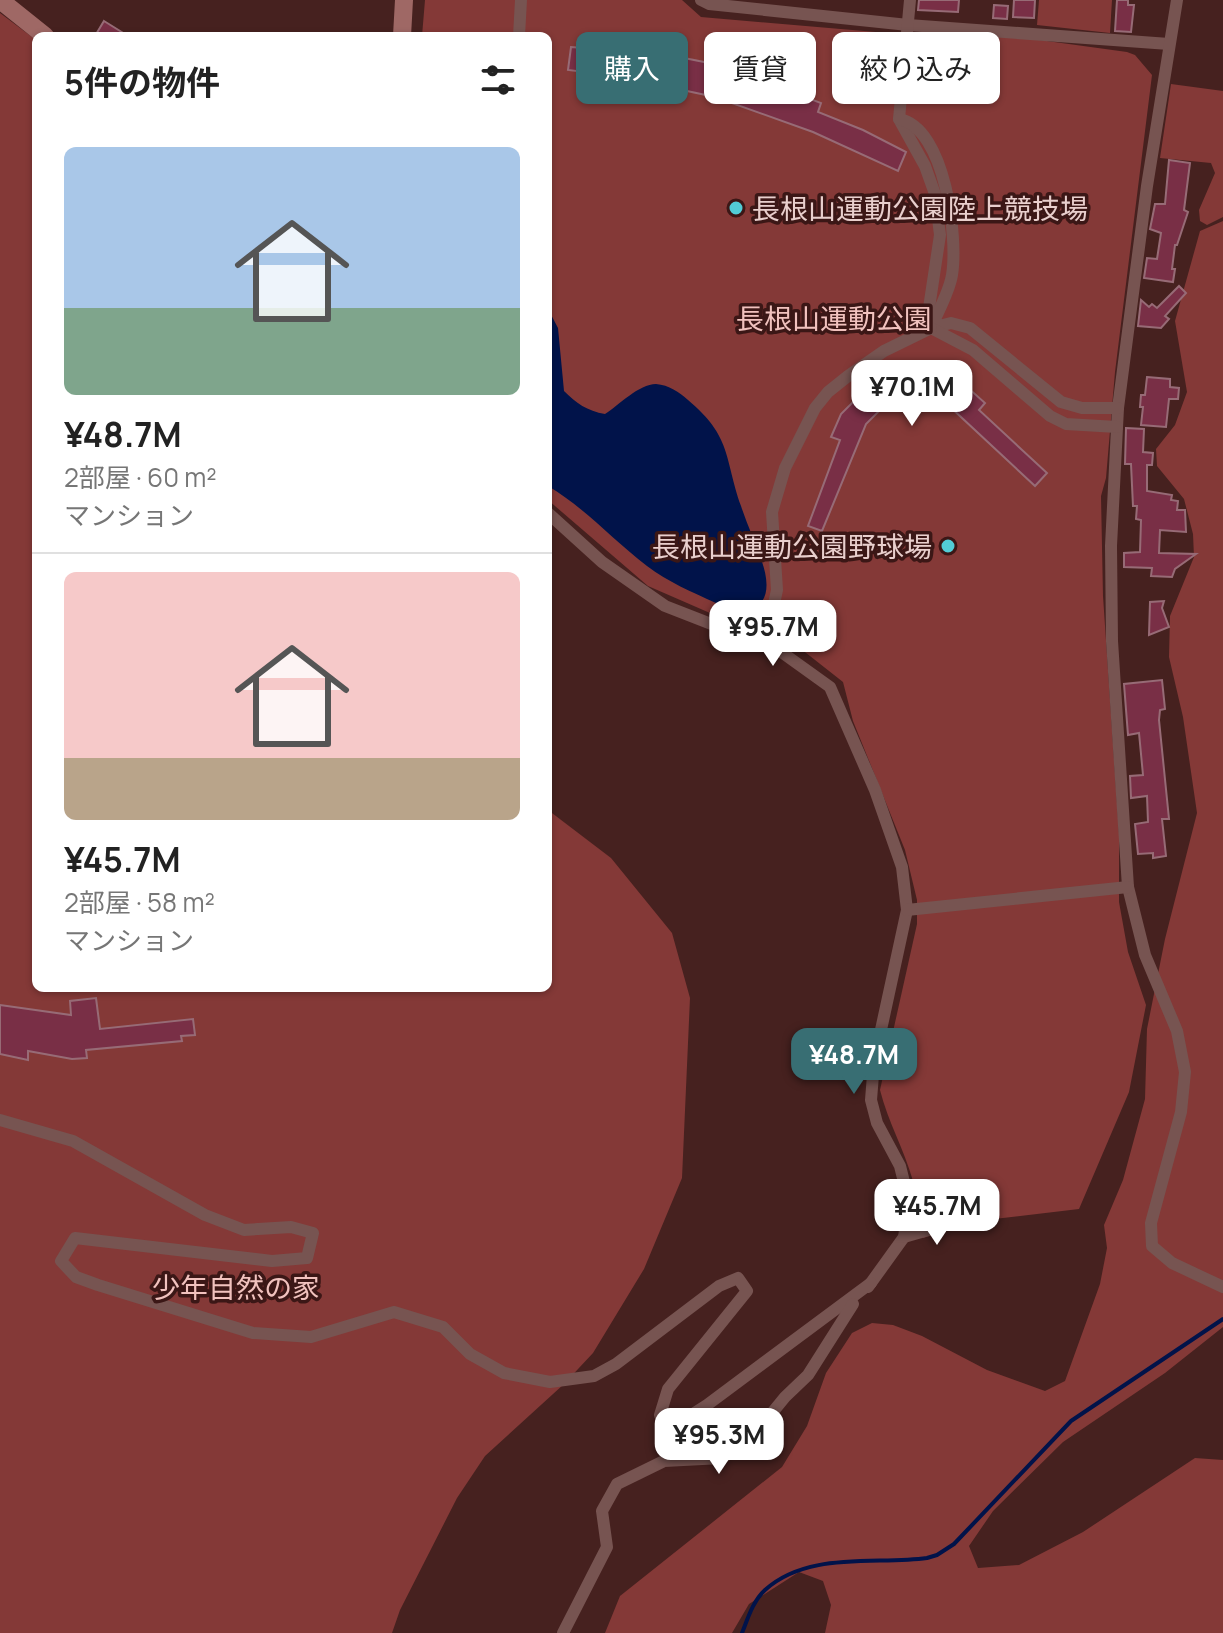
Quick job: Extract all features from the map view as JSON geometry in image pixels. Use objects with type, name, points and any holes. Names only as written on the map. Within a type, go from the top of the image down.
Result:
[{"type":"street","points":[[0,0],[40,32]]},
{"type":"street","points":[[402,32],[404,0]]},
{"type":"street","points":[[519,32],[521,0]]},
{"type":"street","points":[[701,0],[709,4],[908,25],[1169,44]]},
{"type":"street","points":[[910,0],[899,119],[913,125],[928,143],[948,197],[954,230],[952,280],[931,328]]},
{"type":"street","points":[[1177,0],[1145,202],[1118,408],[1111,546],[1112,641],[1128,887],[1145,955],[1177,1031],[1185,1072],[1181,1112],[1151,1223],[1152,1246],[1172,1263],[1223,1287]]},
{"type":"street","points":[[766,641],[777,590],[772,512],[785,468],[815,408],[828,392],[884,351],[931,328],[951,323],[970,328],[1061,402],[1082,408],[1118,408]]},
{"type":"street","points":[[931,328],[973,350],[1050,416],[1066,424],[1117,427]]},
{"type":"street","points":[[552,517],[602,562],[665,606],[742,636],[766,641],[830,687],[875,790],[902,867],[907,910],[874,1062],[871,1100],[877,1123],[900,1166],[909,1202],[904,1237],[846,1312],[808,1375],[785,1397],[749,1441],[722,1458],[664,1461],[617,1484],[602,1511],[607,1547],[563,1633]]},
{"type":"street","points":[[907,910],[1128,887]]},
{"type":"street","points":[[0,1120],[73,1141],[205,1215],[244,1230],[291,1227],[313,1233],[307,1258],[272,1261],[75,1238],[61,1261],[76,1277],[253,1333],[311,1337],[394,1312],[443,1327],[470,1354],[504,1373],[550,1382],[594,1376],[605,1370],[660,1333],[719,1286],[738,1278],[747,1291],[668,1389],[660,1415],[674,1426],[720,1396],[871,1283]]},
{"type":"street","points":[[904,1237],[960,1221]]},
{"type":"green space","name":"長根山運動公園","points":[[425,0],[682,0],[701,17],[876,32],[832,32],[832,104],[1000,104],[1000,34],[1127,52],[1135,55],[1152,75],[1115,372],[1106,478],[1101,496],[1103,596],[1119,833],[1119,902],[1128,952],[1146,1005],[1129,1092],[1079,1209],[977,1221],[923,1238],[915,1188],[880,1090],[917,924],[917,900],[905,850],[853,721],[843,682],[782,634],[749,630],[648,586],[552,503],[552,32],[422,32]]},
{"type":"green space","points":[[1039,0],[1112,0],[1110,33],[1037,25]]},
{"type":"green space","name":"少年自然の家","points":[[0,13],[32,37],[32,992],[552,992],[552,813],[611,858],[672,933],[690,998],[682,1178],[644,1269],[593,1353],[564,1384],[485,1456],[457,1498],[400,1610],[392,1633],[0,1633]]},
{"type":"green space","points":[[1171,84],[1223,91],[1223,217],[1207,225],[1200,221],[1199,210],[1215,173],[1211,163],[1160,158]]},
{"type":"green space","points":[[1223,221],[1223,1327],[1165,1373],[1063,1442],[993,1511],[969,1546],[978,1568],[1019,1565],[1083,1532],[1195,1458],[1223,1460],[1223,1633],[825,1633],[831,1605],[823,1581],[799,1572],[749,1604],[732,1633],[605,1633],[620,1596],[782,1467],[807,1426],[826,1373],[852,1333],[872,1323],[893,1325],[922,1336],[987,1370],[1045,1391],[1065,1381],[1100,1284],[1107,1248],[1104,1225],[1123,1180],[1145,1099],[1147,1029],[1165,939],[1197,813],[1183,717],[1169,657],[1170,616],[1194,557],[1193,534],[1184,499],[1157,466],[1156,449],[1175,425],[1187,392],[1175,321],[1200,231]]},
{"type":"shaded area","points":[[552,317],[558,328],[564,391],[578,403],[605,414],[643,387],[656,384],[681,394],[712,425],[725,448],[741,506],[760,555],[765,574],[764,598],[756,607],[741,611],[698,595],[647,566],[552,489]]},
{"type":"building","points":[[919,0],[959,0],[958,12],[918,10]]},
{"type":"building","points":[[1014,0],[1035,0],[1034,18],[1013,17]]},
{"type":"building","points":[[1117,0],[1128,0],[1128,5],[1134,5],[1131,32],[1115,31]]},
{"type":"building","points":[[994,5],[1008,6],[1007,19],[993,18]]},
{"type":"building","points":[[104,21],[122,32],[97,32]]},
{"type":"building","points":[[571,47],[576,47],[576,71],[568,70]]},
{"type":"building","points":[[688,59],[704,62],[704,95],[688,91]]},
{"type":"building","points":[[816,101],[821,103],[818,112],[906,152],[898,171],[813,132],[735,104],[816,104]]},
{"type":"building","points":[[1169,160],[1190,163],[1184,210],[1188,212],[1175,245],[1173,282],[1144,278],[1147,258],[1157,259],[1161,233],[1150,229],[1155,204],[1165,204]]},
{"type":"building","points":[[1179,286],[1186,293],[1165,316],[1169,319],[1161,328],[1138,326],[1141,300],[1149,307],[1152,304],[1157,308]]},
{"type":"building","points":[[898,374],[936,374],[966,386],[985,403],[979,410],[1047,473],[1035,486],[948,405],[926,399],[905,399],[880,410],[866,424],[822,531],[808,526],[840,440],[831,437],[841,414],[866,389]]},
{"type":"building","points":[[1147,377],[1170,379],[1170,387],[1179,388],[1178,399],[1169,399],[1166,427],[1141,425],[1141,395],[1145,395]]},
{"type":"building","points":[[1126,428],[1144,429],[1143,452],[1153,453],[1152,465],[1147,465],[1147,491],[1172,495],[1171,500],[1178,501],[1177,510],[1185,510],[1186,532],[1160,530],[1159,553],[1196,554],[1175,569],[1172,577],[1151,576],[1152,568],[1124,567],[1124,553],[1140,552],[1141,520],[1136,519],[1137,506],[1133,506],[1131,464],[1125,464]]},
{"type":"building","points":[[1164,601],[1162,608],[1169,627],[1149,635],[1150,602]]},
{"type":"building","points":[[1162,680],[1165,709],[1160,710],[1159,720],[1169,819],[1162,819],[1166,856],[1153,858],[1153,853],[1138,854],[1135,824],[1148,822],[1147,796],[1131,798],[1130,776],[1143,775],[1139,733],[1128,735],[1124,684]]},
{"type":"building","points":[[96,998],[100,1029],[193,1019],[195,1035],[181,1036],[182,1041],[86,1050],[87,1058],[72,1059],[28,1051],[28,1060],[0,1054],[0,1005],[71,1015],[70,1001]]},
{"type":"waterway","points":[[742,1633],[761,1594],[782,1578],[801,1570],[843,1562],[927,1558],[954,1544],[1071,1421],[1223,1319]]},
{"type":"place","name":"長根山運動公園陸上競技場","points":[[736,208]]},
{"type":"place","name":"長根山運動公園野球場","points":[[948,546]]}]
